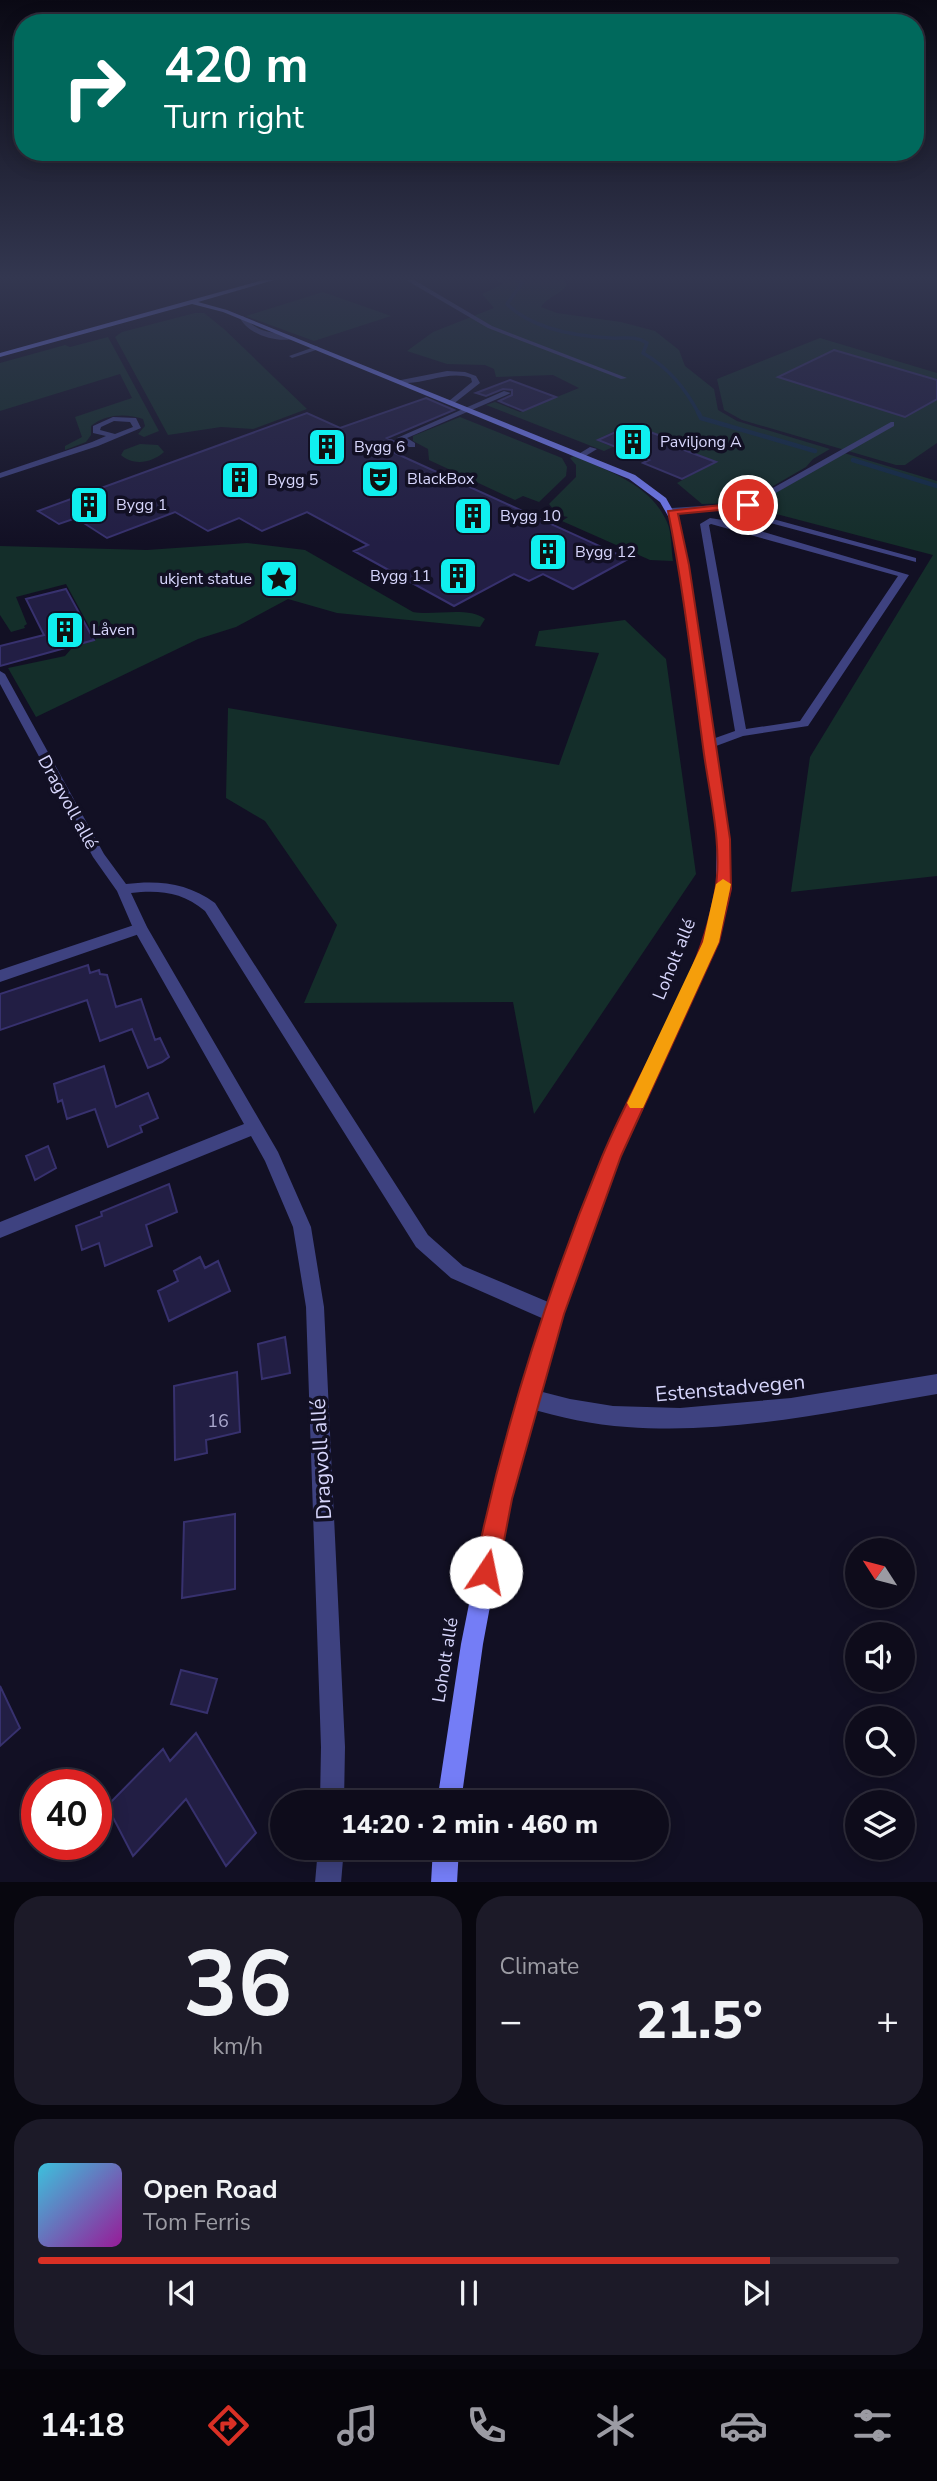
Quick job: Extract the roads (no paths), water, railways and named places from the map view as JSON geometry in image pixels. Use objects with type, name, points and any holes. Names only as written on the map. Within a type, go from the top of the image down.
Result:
[{"type":"street","points":[[367,368],[468,410],[587,452],[640,481],[673,511],[725,508],[752,503],[891,424]]},
{"type":"street","points":[[594,368],[623,379]]},
{"type":"street","points":[[400,381],[420,381],[455,373],[474,377],[476,383],[452,403]]},
{"type":"street","points":[[411,445],[401,438],[507,393]]},
{"type":"street","points":[[0,476],[95,444],[111,436],[128,433],[138,425],[133,420],[113,419],[95,429],[99,434],[111,436]]},
{"type":"street","points":[[725,508],[913,560]]},
{"type":"street","name":"Loholt allé","points":[[451,1790],[472,1644],[500,1499],[527,1398],[553,1314],[612,1156],[711,942],[723,889],[723,839],[684,565],[673,511]]},
{"type":"street","points":[[708,745],[741,733],[804,724],[904,575],[720,522],[710,521],[704,524],[741,733]]},
{"type":"street","name":"Dragvoll allé","points":[[0,674],[99,857],[123,889],[139,928],[255,1127],[289,1192],[302,1227],[315,1307],[333,1747],[332,1790]]},
{"type":"street","points":[[123,889],[164,886],[181,890],[210,907],[422,1241],[457,1272],[553,1314]]},
{"type":"street","points":[[0,976],[139,928]]},
{"type":"street","points":[[0,1230],[255,1127]]},
{"type":"street","name":"Estenstadvegen","points":[[527,1398],[599,1415],[645,1418],[735,1414],[937,1384]]},
{"type":"street","points":[[328,1882],[330,1860]]},
{"type":"street","points":[[444,1882],[445,1860]]},
{"type":"waterway","points":[[664,368],[676,379],[699,414]]},
{"type":"waterway","points":[[699,414],[701,418],[815,451]]},
{"type":"waterway","points":[[853,460],[937,486]]},
{"type":"place","name":"Paviljong A","points":[[633,442]]},
{"type":"place","name":"Bygg 6","points":[[327,447]]},
{"type":"place","name":"BlackBox","points":[[380,479]]},
{"type":"place","name":"Bygg 5","points":[[240,480]]},
{"type":"place","name":"Bygg 1","points":[[89,505]]},
{"type":"place","name":"Bygg 10","points":[[473,516]]},
{"type":"place","name":"Bygg 12","points":[[548,552]]},
{"type":"place","name":"Bygg 11","points":[[458,576]]},
{"type":"place","name":"ukjent statue","points":[[279,579]]},
{"type":"place","name":"Låven","points":[[65,630]]}]
